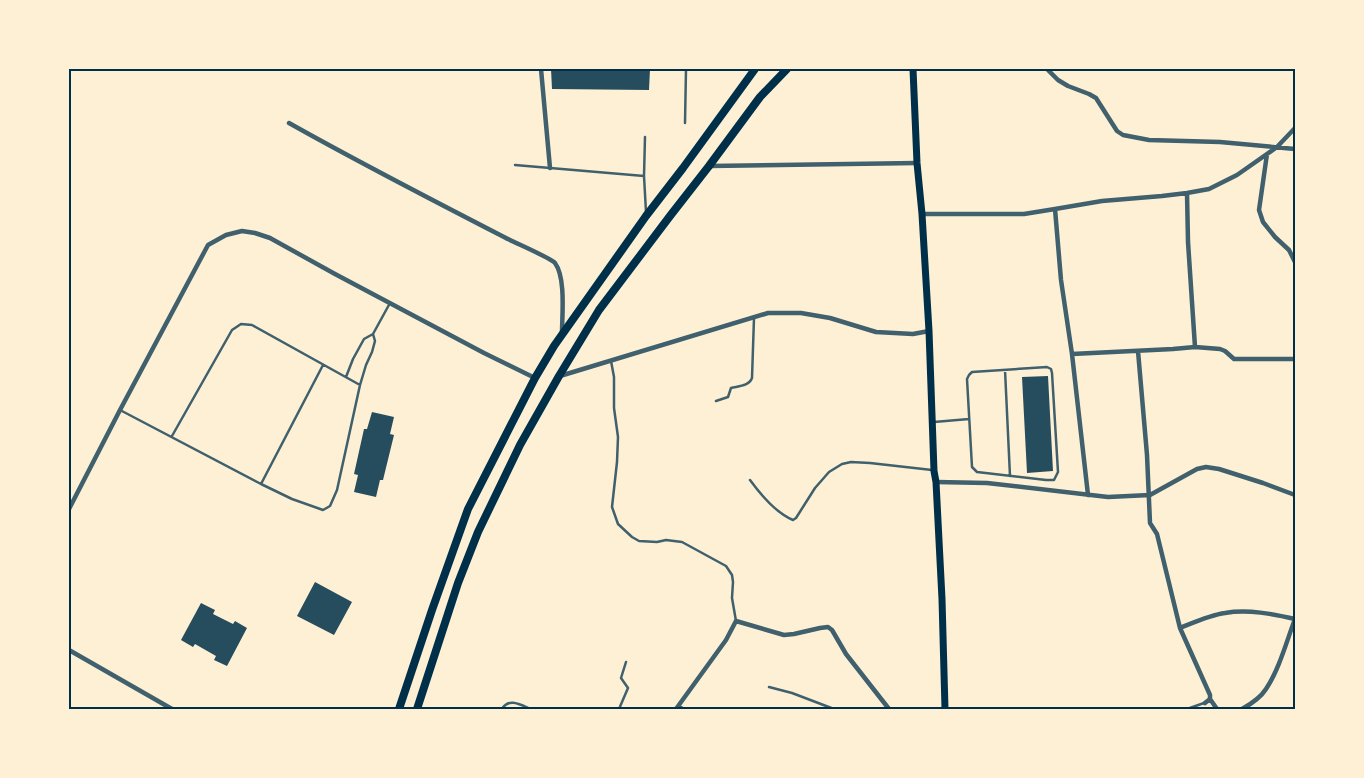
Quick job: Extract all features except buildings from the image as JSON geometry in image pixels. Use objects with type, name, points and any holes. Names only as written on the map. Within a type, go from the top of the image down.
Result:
[{"type":"highway","points":[[399,709],[468,509],[535,378],[554,346],[646,216],[689,161],[755,69]]},
{"type":"highway","points":[[417,709],[458,583],[478,532],[520,445],[559,376],[599,310],[760,97],[787,69]]},
{"type":"main road","points":[[913,69],[917,163],[929,331],[934,471],[942,599],[945,709]]},
{"type":"street","points":[[541,69],[550,168]]},
{"type":"street","points":[[1047,69],[1058,80],[1068,86],[1096,98],[1117,130],[1123,135],[1149,140],[1220,142],[1295,149]]},
{"type":"street","points":[[289,123],[509,240],[554,261],[559,271],[562,295],[562,335]]},
{"type":"street","points":[[922,214],[1024,214],[1056,210],[1102,200],[1187,193],[1209,189],[1237,175],[1277,147],[1295,128]]},
{"type":"street","points":[[1267,154],[1259,210],[1263,222],[1288,250],[1295,262]]},
{"type":"street","points":[[709,166],[917,163]]},
{"type":"street","points":[[1187,193],[1188,242],[1195,347]]},
{"type":"street","points":[[1056,210],[1061,280],[1072,354],[1088,495]]},
{"type":"street","points":[[69,509],[208,245],[226,235],[242,231],[270,238],[484,353],[535,378]]},
{"type":"street","points":[[559,376],[768,313],[801,313],[830,318],[876,332],[913,334],[929,331]]},
{"type":"street","points":[[1072,354],[1173,350],[1195,347],[1220,349],[1234,359],[1295,359]]},
{"type":"street","points":[[1138,351],[1150,495],[1150,523],[1157,534],[1180,628],[1210,695],[1208,701],[1217,709]]},
{"type":"street","points":[[936,482],[987,483],[1108,497],[1150,495],[1197,469],[1206,467],[1263,483],[1295,495]]},
{"type":"street","points":[[1180,628],[1224,613],[1252,612],[1295,619],[1267,688],[1242,709]]},
{"type":"street","points":[[677,708],[726,640],[736,621],[784,635],[828,627],[832,630],[846,654],[889,709]]},
{"type":"street","points":[[69,650],[172,709]]},
{"type":"lane","points":[[685,123],[686,69]]},
{"type":"lane","points":[[645,137],[646,216]]},
{"type":"lane","points":[[515,165],[644,176]]},
{"type":"lane","points":[[346,377],[364,339],[372,334],[390,303]]},
{"type":"lane","points":[[716,401],[728,397],[731,388],[748,384],[751,381],[754,318]]},
{"type":"lane","points":[[172,436],[232,330],[241,324],[252,325],[360,385]]},
{"type":"lane","points":[[120,410],[261,484],[292,499],[323,510],[330,506],[337,490],[360,385],[375,342],[372,334]]},
{"type":"lane","points":[[611,360],[618,437],[612,507],[618,524],[639,541],[657,542],[666,540],[682,542],[726,566],[732,575],[732,598],[736,621]]},
{"type":"lane","points":[[261,484],[323,365]]},
{"type":"lane","points":[[1047,367],[1052,373],[1058,472],[1054,480],[977,472],[972,467],[967,379],[972,372],[1005,370],[1047,367]]},
{"type":"lane","points":[[1005,370],[1010,476]]},
{"type":"lane","points":[[932,422],[969,419]]},
{"type":"lane","points":[[750,480],[774,507],[793,520],[815,488],[829,472],[842,464],[851,462],[870,463],[934,471]]},
{"type":"lane","points":[[619,709],[628,688],[621,678],[626,662]]},
{"type":"lane","points":[[769,687],[792,693],[834,709]]},
{"type":"lane","points":[[1187,709],[1208,701]]},
{"type":"lane","points":[[502,709],[504,705],[514,702],[531,709]]},
{"type":"lane","points":[[677,708],[685,709]]}]
